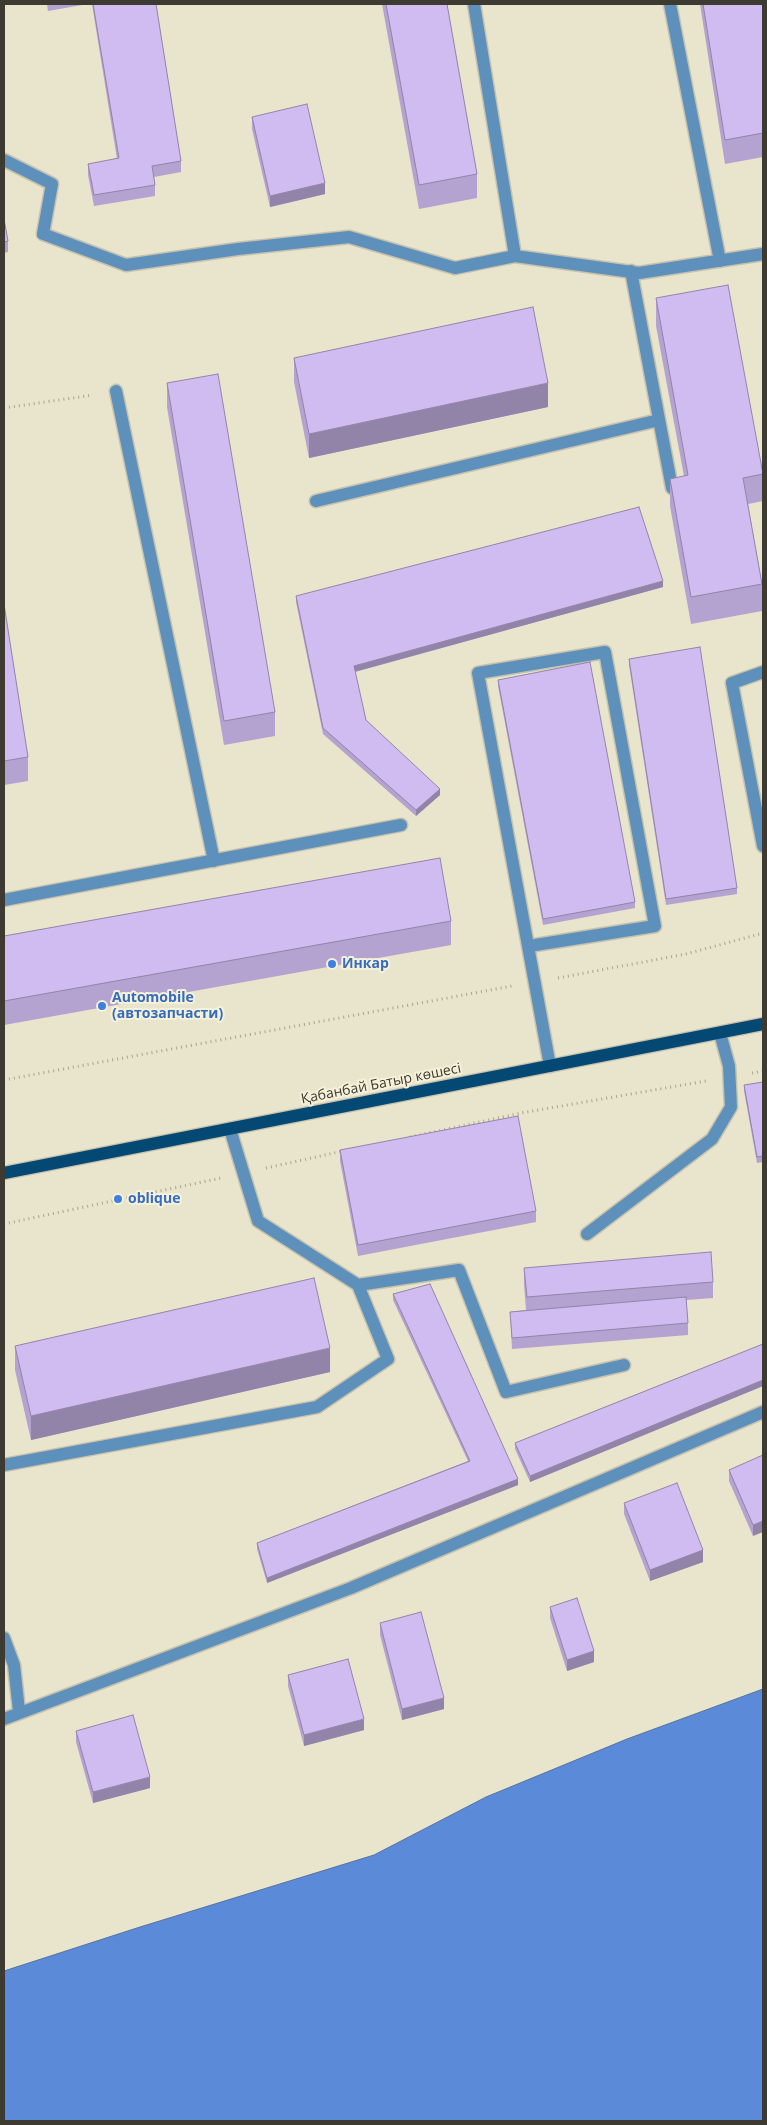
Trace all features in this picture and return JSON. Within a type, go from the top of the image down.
[{"type":"main road","name":"Қабанбай Батыр көшесі","points":[[4,1173],[763,1024]]},
{"type":"lane","points":[[474,4],[515,256]]},
{"type":"lane","points":[[670,4],[720,261]]},
{"type":"lane","points":[[4,160],[52,184],[43,234],[126,265],[238,249],[349,237],[455,268],[515,256],[640,273],[763,254]]},
{"type":"lane","points":[[631,271],[672,488]]},
{"type":"lane","points":[[116,391],[214,861]]},
{"type":"lane","points":[[316,501],[659,420]]},
{"type":"lane","points":[[528,946],[655,926],[605,652],[478,673],[528,946],[535,982],[550,1066]]},
{"type":"lane","points":[[763,672],[732,683],[763,846]]},
{"type":"lane","points":[[4,900],[400,825]]},
{"type":"lane","points":[[587,1234],[712,1139],[731,1107],[730,1076],[720,1033]]},
{"type":"lane","points":[[4,1465],[317,1407],[388,1359],[358,1285],[258,1221],[230,1129]]},
{"type":"lane","points":[[358,1285],[459,1270],[506,1392],[624,1365]]},
{"type":"lane","points":[[4,1719],[19,1711],[351,1588],[763,1412]]},
{"type":"lane","points":[[4,1638],[14,1665],[19,1711]]},
{"type":"path","points":[[4,408],[116,391]]},
{"type":"path","points":[[4,1080],[438,998],[686,954],[763,933]]},
{"type":"path","points":[[400,1139],[522,1113],[763,1071]]},
{"type":"path","points":[[4,1224],[345,1151]]},
{"type":"water","points":[[763,1689],[763,2121],[4,2121],[4,1971],[374,1855],[486,1797],[627,1739]]},
{"type":"building","points":[[93,4],[156,4],[181,161],[152,166],[155,185],[94,195],[88,164],[119,158]]},
{"type":"building","points":[[386,4],[447,4],[477,174],[419,185]]},
{"type":"building","points":[[703,4],[763,4],[763,133],[725,140]]},
{"type":"building","points":[[307,104],[325,183],[270,196],[252,117]]},
{"type":"building","points":[[4,219],[8,241],[4,242]]},
{"type":"building","points":[[728,285],[763,474],[743,478],[762,584],[691,597],[670,479],[688,475],[656,298]]},
{"type":"building","points":[[533,307],[548,383],[309,434],[294,358]]},
{"type":"building","points":[[218,374],[275,712],[224,721],[167,383]]},
{"type":"building","points":[[639,507],[663,581],[354,666],[366,720],[440,789],[416,810],[323,728],[296,596]]},
{"type":"building","points":[[4,604],[28,757],[4,761]]},
{"type":"building","points":[[700,647],[737,888],[666,899],[629,659]]},
{"type":"building","points":[[590,662],[635,902],[543,919],[498,680]]},
{"type":"building","points":[[440,858],[451,921],[4,1001],[4,936]]},
{"type":"building","points":[[763,1082],[763,1156],[757,1157],[744,1085]]},
{"type":"building","points":[[518,1116],[536,1211],[358,1245],[340,1150]]},
{"type":"building","points":[[711,1252],[713,1282],[527,1297],[524,1268]]},
{"type":"building","points":[[314,1278],[330,1348],[31,1416],[15,1346]]},
{"type":"building","points":[[430,1284],[518,1479],[267,1578],[257,1543],[470,1461],[393,1294]]},
{"type":"building","points":[[686,1297],[688,1323],[512,1338],[510,1312]]},
{"type":"building","points":[[763,1344],[763,1380],[530,1476],[515,1443]]},
{"type":"building","points":[[763,1455],[763,1521],[753,1525],[729,1470]]},
{"type":"building","points":[[677,1483],[703,1550],[650,1570],[624,1503]]},
{"type":"building","points":[[577,1598],[594,1651],[567,1660],[550,1607]]},
{"type":"building","points":[[421,1612],[444,1698],[402,1709],[380,1623]]},
{"type":"building","points":[[348,1659],[364,1719],[304,1735],[288,1675]]},
{"type":"building","points":[[133,1715],[150,1777],[93,1792],[76,1731]]},
{"type":"place","name":"Инкар","points":[[332,964]]},
{"type":"place","name":"Automobile (автозапчасти)","points":[[102,1006]]},
{"type":"place","name":"oblique","points":[[118,1199]]}]
